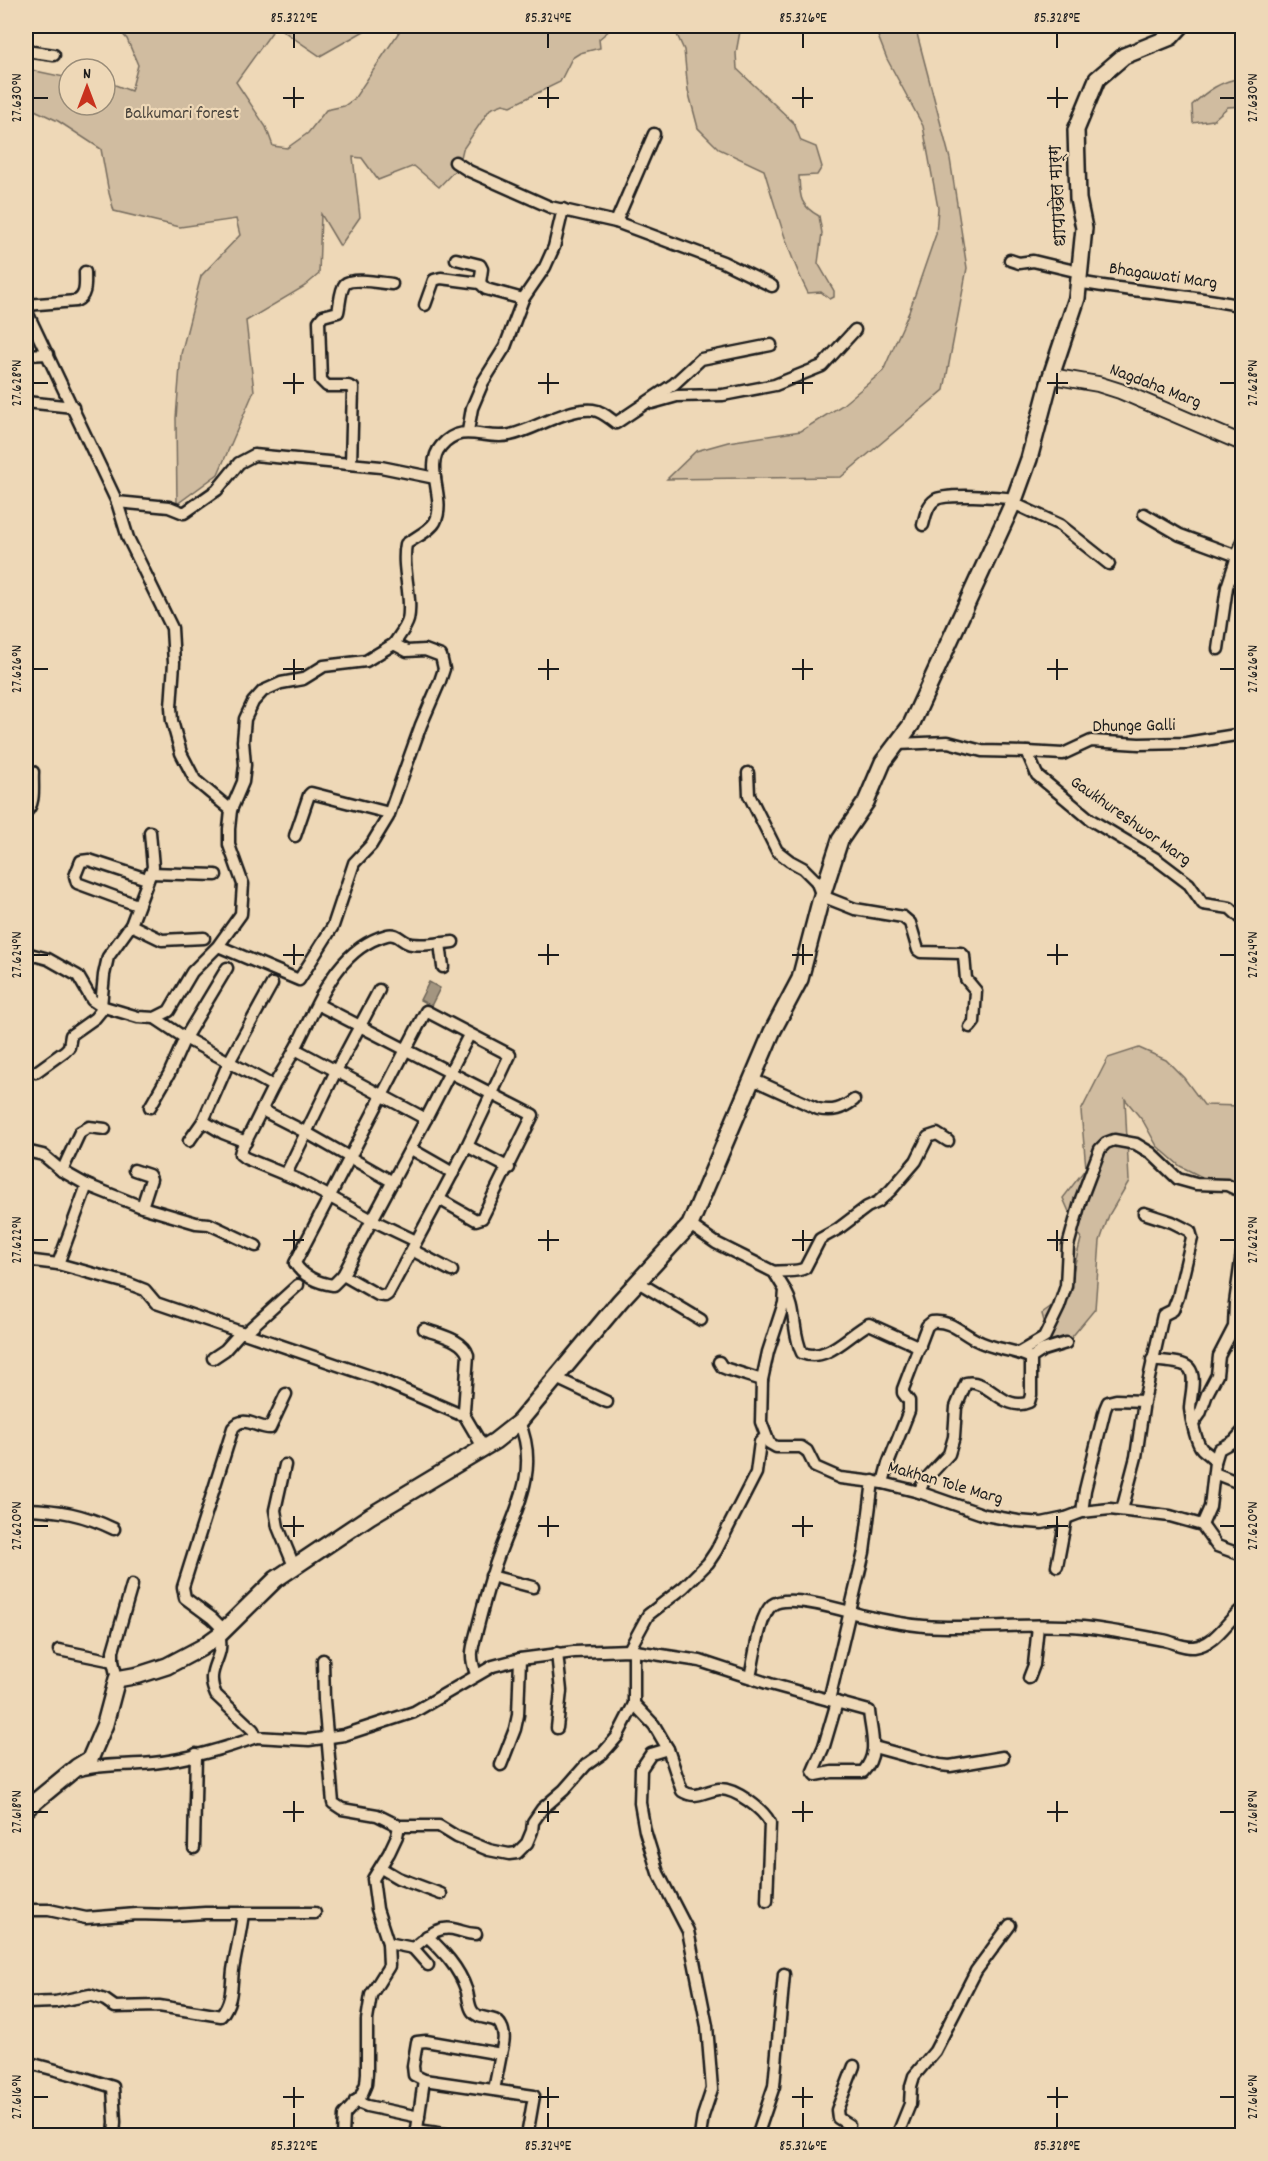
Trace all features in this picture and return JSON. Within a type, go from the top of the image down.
[{"type":"main road","name":"धापाखेल मार्ग","points":[[117,1679],[167,1666],[201,1648],[222,1633],[276,1579],[294,1566],[519,1422],[638,1282],[690,1225],[772,1032],[800,979],[822,896],[840,840],[866,802],[883,762],[911,725],[1013,501],[1029,459],[1051,376],[1077,298],[1084,228],[1078,199],[1076,130],[1097,79],[1124,56],[1171,37],[1181,26]]},
{"type":"main road","points":[[26,1809],[90,1759],[105,1724],[117,1679]]},
{"type":"street","points":[[26,51],[54,55]]},
{"type":"street","points":[[616,222],[654,134]]},
{"type":"street","points":[[455,162],[479,176],[550,207],[616,222],[723,262],[772,286]]},
{"type":"street","points":[[468,432],[472,408],[483,382],[505,347],[523,299],[545,267],[554,246],[563,209]]},
{"type":"street","points":[[456,259],[480,265],[482,269],[480,283]]},
{"type":"street","name":"Bhagawati Marg","points":[[1010,260],[1019,264],[1033,261],[1079,277],[1155,294],[1190,297],[1242,306]]},
{"type":"street","points":[[26,305],[76,301],[82,298],[85,273]]},
{"type":"street","points":[[424,305],[434,280],[441,278],[480,283],[486,290],[523,299]]},
{"type":"street","points":[[351,464],[352,388],[327,386],[321,380],[319,321],[323,316],[338,312],[344,286],[348,282],[356,280],[392,284]]},
{"type":"street","points":[[26,310],[117,502],[128,538],[172,628],[172,721],[180,753],[195,780],[231,810]]},
{"type":"street","points":[[643,406],[677,396],[723,395],[775,385],[822,366],[855,330]]},
{"type":"street","points":[[26,953],[48,959],[78,976],[92,1000],[102,1006],[138,1017],[155,1018],[169,1011],[192,972],[218,946],[241,914],[243,884],[229,845],[231,810],[243,782],[245,719],[253,702],[263,691],[281,683],[303,679],[324,666],[366,661],[380,655],[394,644],[408,620],[408,590],[403,558],[406,544],[434,524],[438,512],[435,456],[440,447],[450,438],[468,432],[507,436],[572,412],[591,410],[605,414],[616,423],[674,384],[701,359],[771,345]]},
{"type":"street","points":[[26,354],[40,356],[48,354]]},
{"type":"street","name":"Nagdaha Marg","points":[[1051,376],[1098,384],[1120,391],[1242,443]]},
{"type":"street","points":[[26,402],[73,407]]},
{"type":"street","points":[[117,502],[169,507],[184,513],[217,490],[239,463],[254,455],[381,467],[435,478]]},
{"type":"street","points":[[923,525],[928,509],[934,500],[944,497],[1001,497],[1060,525],[1109,564]]},
{"type":"street","points":[[1144,514],[1180,535],[1237,556]]},
{"type":"street","points":[[1218,649],[1227,587],[1242,541]]},
{"type":"street","points":[[218,946],[299,980],[333,926],[354,863],[371,845],[389,813],[444,669],[443,660],[436,653],[425,650],[407,651],[394,644]]},
{"type":"street","name":"Dhunge Galli","points":[[1027,752],[1063,754],[1091,741],[1139,744],[1186,743],[1242,734]]},
{"type":"street","points":[[897,744],[948,742],[982,751],[1027,752]]},
{"type":"street","name":"Gaukhureshwor Marg","points":[[1027,752],[1037,776],[1091,820],[1164,865],[1189,884],[1203,904],[1230,908],[1242,919]]},
{"type":"street","points":[[26,812],[32,803],[33,772]]},
{"type":"street","points":[[748,773],[749,795],[777,851],[803,868],[816,881],[822,896],[855,909],[903,917],[910,923],[918,950],[921,952],[961,952],[964,956],[966,979],[976,991],[974,1022],[970,1027]]},
{"type":"street","points":[[295,836],[311,793],[389,813]]},
{"type":"street","points":[[36,1072],[69,1047],[72,1035],[95,1018],[102,1006],[108,957],[131,925],[153,867],[150,832]]},
{"type":"street","points":[[137,905],[76,883],[75,876],[81,861],[89,860],[149,876],[216,875]]},
{"type":"street","points":[[131,925],[162,940],[204,938]]},
{"type":"street","points":[[452,1271],[372,1220],[286,1174],[244,1158],[240,1154],[317,1004],[347,959],[361,948],[386,935],[397,935],[412,944],[453,942]]},
{"type":"street","points":[[440,943],[443,967]]},
{"type":"street","points":[[150,1107],[169,1074],[185,1038],[227,968]]},
{"type":"street","points":[[189,1141],[202,1121],[229,1062],[272,984]]},
{"type":"street","points":[[286,1174],[336,1071],[379,990]]},
{"type":"street","points":[[317,1004],[533,1115],[480,1219],[476,1220],[439,1199]]},
{"type":"street","points":[[343,1275],[378,1295],[388,1294],[493,1094],[510,1055],[507,1052],[469,1035],[426,1011],[294,1263],[310,1278],[327,1284],[333,1285],[343,1275],[469,1035]]},
{"type":"street","points":[[155,1018],[185,1038],[273,1086]]},
{"type":"street","points":[[295,1049],[426,1119]]},
{"type":"street","points":[[752,1079],[818,1109],[837,1110],[854,1100]]},
{"type":"street","points":[[262,1110],[393,1182]]},
{"type":"street","points":[[202,1121],[246,1142]]},
{"type":"street","points":[[62,1171],[80,1132],[89,1127],[105,1129]]},
{"type":"street","points":[[774,1272],[805,1268],[820,1239],[878,1202],[891,1190],[915,1161],[928,1137],[937,1134],[948,1141]]},
{"type":"street","points":[[1020,1352],[1044,1338],[1055,1316],[1065,1286],[1068,1246],[1078,1208],[1100,1149],[1106,1143],[1114,1140],[1136,1144],[1151,1153],[1178,1179],[1196,1184],[1227,1185],[1242,1192]]},
{"type":"street","points":[[467,1146],[508,1168]]},
{"type":"street","points":[[411,1149],[453,1173]]},
{"type":"street","points":[[26,1151],[43,1155],[62,1171],[87,1185],[142,1207],[196,1223],[209,1224],[256,1246]]},
{"type":"street","points":[[134,1170],[149,1175],[151,1179],[142,1207]]},
{"type":"street","points":[[58,1264],[87,1185]]},
{"type":"street","points":[[1122,1510],[1136,1457],[1144,1401],[1163,1315],[1173,1310],[1178,1297],[1192,1238],[1190,1231],[1172,1222],[1144,1213]]},
{"type":"street","points":[[690,1225],[716,1243],[774,1272],[791,1301],[796,1341],[802,1353],[817,1356],[845,1341],[869,1324],[920,1347]]},
{"type":"street","points":[[1193,1424],[1200,1414],[1217,1375],[1221,1352],[1234,1327],[1242,1253]]},
{"type":"street","points":[[26,1260],[58,1264],[127,1283],[145,1290],[156,1303],[376,1378],[459,1414],[463,1413]]},
{"type":"street","points":[[638,1282],[701,1320]]},
{"type":"street","points":[[213,1358],[298,1285]]},
{"type":"street","points":[[322,1660],[333,1803],[342,1809],[376,1815],[399,1826],[439,1826],[457,1837],[489,1850],[516,1853],[526,1844],[532,1832],[533,1822],[542,1809],[564,1790],[586,1765],[603,1753],[617,1737],[634,1704],[632,1651],[648,1616],[684,1587],[708,1563],[756,1473],[760,1442],[765,1437],[761,1422],[762,1380],[768,1352],[784,1303],[785,1290]]},
{"type":"street","points":[[71,1773],[91,1767],[153,1763],[256,1737],[309,1740],[344,1735],[414,1712],[493,1666],[558,1653],[632,1651],[700,1661],[750,1677],[833,1701],[869,1711],[874,1756],[863,1772],[832,1772],[816,1775],[813,1771],[824,1746],[833,1701],[849,1612],[878,1482],[909,1411],[910,1404],[903,1389],[927,1326],[937,1321],[948,1323],[975,1340],[997,1349],[1020,1352],[1031,1358]]},
{"type":"street","points":[[424,1329],[461,1343],[466,1348],[468,1355],[465,1411],[463,1413]]},
{"type":"street","points":[[1031,1358],[1050,1347],[1066,1343]]},
{"type":"street","points":[[919,1492],[924,1481],[949,1454],[954,1437],[956,1407],[966,1383],[977,1384],[1010,1403],[1024,1404],[1029,1402],[1031,1395],[1031,1358]]},
{"type":"street","points":[[1152,1360],[1185,1365],[1190,1369],[1193,1377],[1190,1401],[1193,1424],[1202,1450],[1213,1457],[1214,1468]]},
{"type":"street","points":[[719,1362],[727,1369],[762,1380]]},
{"type":"street","points":[[556,1378],[607,1402]]},
{"type":"street","points":[[256,1737],[253,1730],[235,1715],[216,1695],[212,1687],[211,1674],[221,1644],[222,1633],[212,1618],[185,1599],[183,1587],[233,1428],[244,1420],[270,1428],[286,1394]]},
{"type":"street","points":[[1082,1512],[1085,1490],[1108,1402],[1144,1401]]},
{"type":"street","points":[[463,1413],[483,1447]]},
{"type":"street","points":[[476,1674],[471,1661],[471,1652],[491,1576],[515,1519],[526,1473],[528,1451],[525,1435],[519,1422]]},
{"type":"street","points":[[1242,1432],[1234,1441],[1219,1449],[1214,1468],[1210,1507],[1202,1525],[1217,1546],[1242,1555]]},
{"type":"street","name":"Makhan Tole Marg","points":[[765,1437],[776,1447],[801,1447],[807,1451],[815,1467],[822,1472],[840,1478],[878,1482],[919,1492],[986,1515],[1042,1523],[1082,1512],[1110,1509],[1170,1516],[1202,1525]]},
{"type":"street","points":[[285,1466],[275,1510],[278,1527],[294,1566]]},
{"type":"street","points":[[1214,1468],[1242,1484]]},
{"type":"street","points":[[26,1509],[56,1510],[81,1515],[114,1529]]},
{"type":"street","points":[[1058,1566],[1066,1518]]},
{"type":"street","points":[[491,1576],[533,1587]]},
{"type":"street","points":[[117,1679],[112,1661],[113,1651],[132,1585]]},
{"type":"street","points":[[750,1677],[762,1623],[767,1611],[775,1603],[781,1601],[792,1601],[922,1626],[1063,1626],[1124,1632],[1172,1642],[1179,1646],[1194,1647],[1207,1643],[1242,1609]]},
{"type":"street","points":[[1029,1678],[1034,1665],[1038,1626]]},
{"type":"street","points":[[59,1650],[112,1661]]},
{"type":"street","points":[[557,1728],[561,1691],[558,1653]]},
{"type":"street","points":[[501,1765],[516,1722],[520,1692],[520,1659]]},
{"type":"street","points":[[634,1704],[654,1725],[668,1749],[679,1786],[688,1795],[726,1790],[745,1798],[766,1814],[770,1823],[767,1901]]},
{"type":"street","points":[[874,1748],[950,1766],[1003,1757]]},
{"type":"street","points":[[668,1749],[651,1754],[641,1769],[640,1803],[645,1831],[658,1873],[688,1931],[707,2026],[712,2089],[703,2116],[700,2136]]},
{"type":"street","points":[[194,1848],[196,1754]]},
{"type":"street","points":[[344,2136],[344,2115],[362,2096],[366,2084],[367,2020],[372,1995],[389,1966],[388,1943],[373,1887],[373,1879],[397,1836],[399,1826]]},
{"type":"street","points":[[381,1868],[398,1878],[441,1894]]},
{"type":"street","points":[[26,1910],[49,1910],[86,1918],[137,1914],[315,1913]]},
{"type":"street","points":[[26,2003],[55,2002],[90,1995],[105,2000],[115,2007],[159,2006],[221,2016],[228,2006],[232,1989],[243,1913]]},
{"type":"street","points":[[897,2136],[910,2104],[914,2076],[935,2051],[976,1971],[1010,1925]]},
{"type":"street","points":[[413,1948],[436,1930],[448,1929],[476,1934]]},
{"type":"street","points":[[427,1936],[458,1970],[473,2012],[501,2024],[504,2037],[494,2090]]},
{"type":"street","points":[[388,1943],[413,1948],[428,1965]]},
{"type":"street","points":[[757,2136],[774,2086],[784,1974]]},
{"type":"street","points":[[501,2054],[426,2041],[417,2042],[414,2074],[424,2080],[534,2096],[527,2136]]},
{"type":"street","points":[[26,2062],[113,2087],[114,2136]]},
{"type":"street","points":[[844,2136],[849,2125],[838,2118],[837,2110],[854,2066]]},
{"type":"street","points":[[424,2080],[416,2133],[458,2136]]},
{"type":"street","points":[[355,2101],[367,2106],[419,2117]]},
{"type":"green space","name":"Balkumari forest","points":[[119,26],[263,26],[272,32],[236,82],[266,127],[273,146],[287,148],[308,133],[326,110],[344,106],[354,99],[403,26],[644,26],[611,29],[599,39],[600,48],[580,53],[572,58],[560,82],[511,106],[503,104],[490,109],[463,149],[459,166],[439,187],[414,166],[378,180],[362,158],[353,157],[360,217],[340,246],[321,214],[319,274],[305,286],[246,321],[254,391],[218,474],[177,504],[176,418],[181,354],[201,276],[240,235],[236,219],[180,227],[114,211],[101,149],[58,121],[26,106],[26,69],[57,75],[57,117],[117,117],[117,86],[131,91],[138,65],[127,39],[118,29]]},
{"type":"green space","points":[[276,26],[373,26],[320,56]]},
{"type":"green space","points":[[673,26],[741,26],[736,53],[737,69],[794,123],[801,141],[816,147],[822,167],[817,175],[799,176],[800,189],[804,204],[819,216],[822,233],[818,263],[834,291],[834,297],[830,299],[821,292],[808,293],[789,248],[764,170],[719,149],[698,128],[688,90],[684,50]]},
{"type":"green space","points":[[874,26],[915,26],[950,159],[967,268],[944,390],[841,477],[667,479],[696,451],[728,442],[801,431],[841,406],[883,371],[909,312],[936,234],[938,208],[923,126],[887,59]]},
{"type":"green space","points":[[1242,78],[1242,106],[1228,107],[1213,120],[1193,123],[1192,105],[1215,87]]},
{"type":"green space","points":[[1139,1048],[1166,1060],[1184,1078],[1204,1105],[1242,1106],[1242,1200],[1232,1192],[1180,1166],[1157,1146],[1143,1121],[1125,1099],[1129,1181],[1109,1215],[1100,1241],[1095,1309],[1071,1338],[1050,1342],[1042,1314],[1067,1296],[1081,1239],[1063,1198],[1086,1168],[1081,1111],[1108,1058]]},
{"type":"shaded area","points":[[429,982],[440,988],[431,1006],[420,1000]]}]
